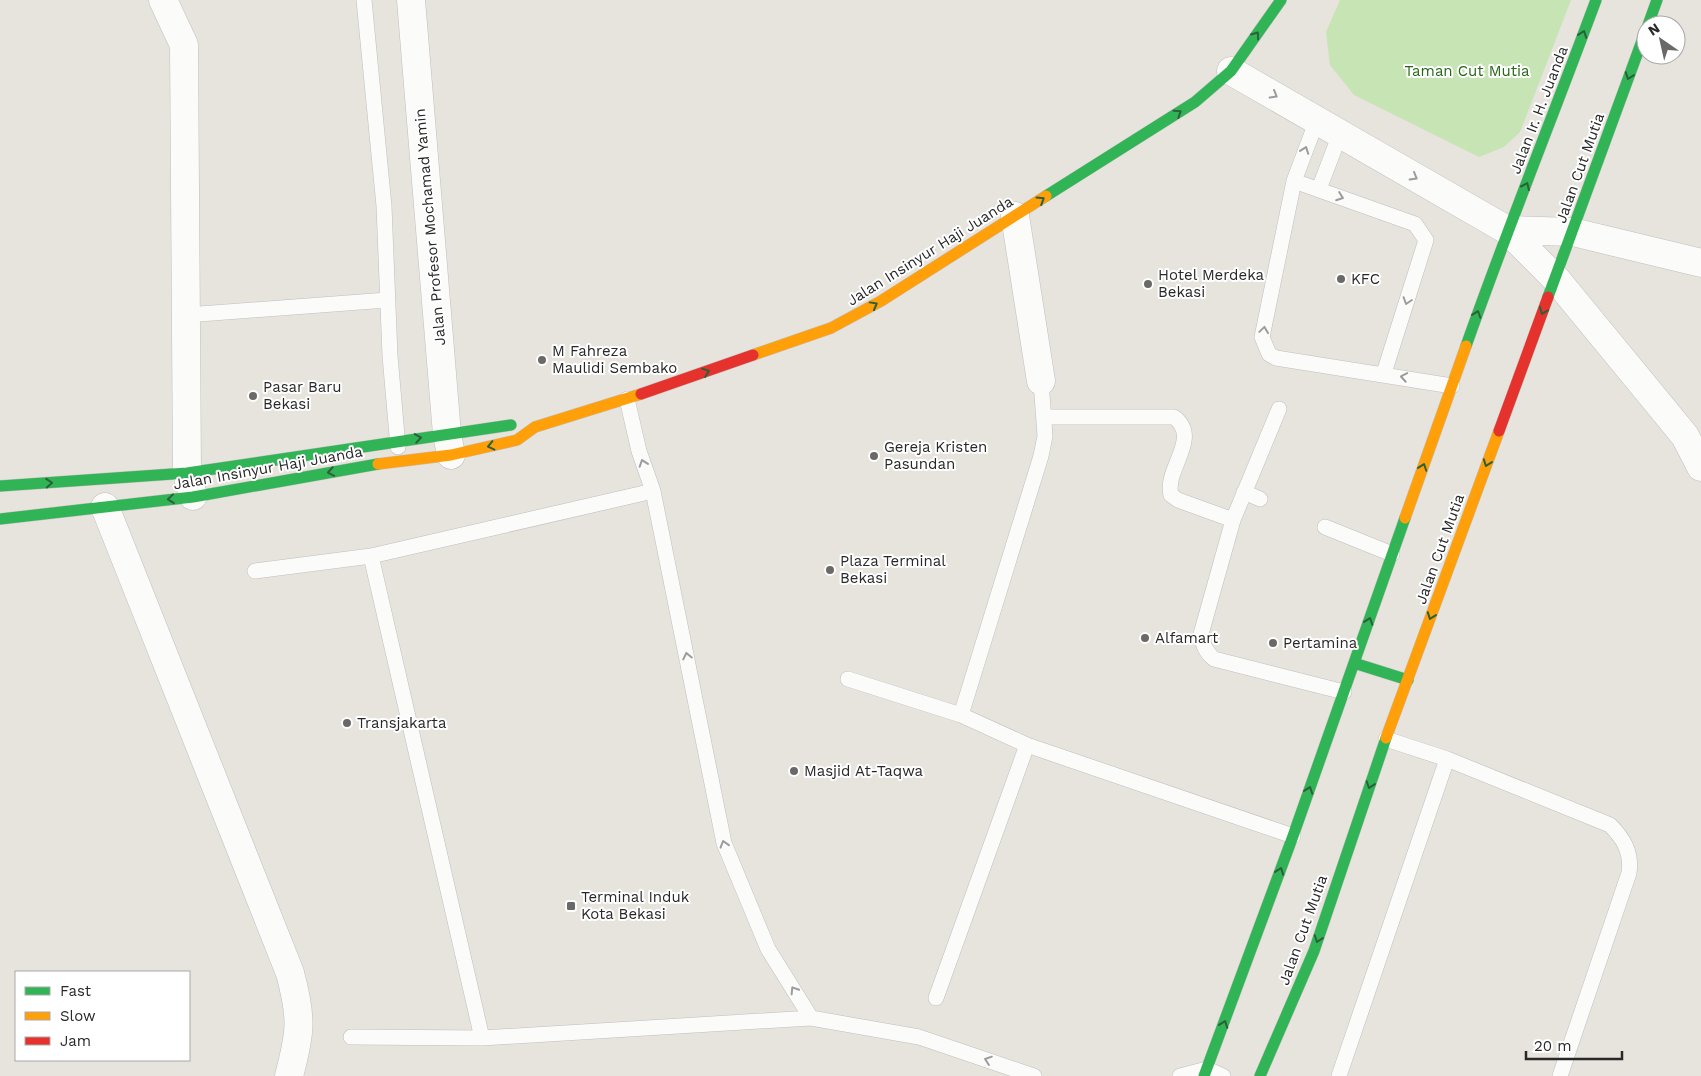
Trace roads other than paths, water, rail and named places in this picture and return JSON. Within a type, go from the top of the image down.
[{"type":"main road","name":"Jalan Insinyur Haji Juanda","points":[[0,518],[105,507],[190,485],[398,441],[449,444],[517,440],[535,427],[627,399],[831,328],[881,301],[1195,102],[1232,71],[1281,0]]},
{"type":"main road","name":"Jalan Ir. H. Juanda","points":[[1507,230],[1531,176],[1596,0]]},
{"type":"main road","points":[[1652,15],[1657,0]]},
{"type":"main road","name":"Jalan Cut Mutia","points":[[1260,1076],[1314,952],[1386,739],[1636,58]]},
{"type":"main road","points":[[1205,1073],[1293,836],[1507,230]]},
{"type":"main road","name":"Jalan Insinyur Haji Juanda","points":[[0,486],[190,485],[399,460],[511,425],[535,427]]},
{"type":"main road","points":[[1354,663],[1408,680]]},
{"type":"street","points":[[163,0],[184,45]]},
{"type":"street","points":[[180,0],[184,45],[186,315],[190,485]]},
{"type":"street","name":"Jalan Profesor Mochamad Yamin","points":[[411,0],[449,444]]},
{"type":"street","points":[[1232,71],[1507,230],[1556,279],[1685,436],[1701,467]]},
{"type":"street","points":[[1015,216],[1041,381]]},
{"type":"street","points":[[1507,230],[1573,232],[1701,263]]},
{"type":"street","points":[[105,507],[290,973],[300,1022],[299,1039],[289,1076]]},
{"type":"lane","points":[[364,0],[384,206],[387,300],[399,460]]},
{"type":"lane","points":[[1316,120],[1294,181],[1262,337],[1269,354],[1276,358],[1384,373],[1452,386]]},
{"type":"lane","points":[[1319,189],[1340,134]]},
{"type":"lane","points":[[1294,181],[1415,224],[1426,240],[1384,373]]},
{"type":"lane","points":[[186,315],[387,300]]},
{"type":"lane","points":[[961,715],[1046,436],[1041,381]]},
{"type":"lane","points":[[627,399],[639,451],[653,491],[724,844],[768,950],[811,1018]]},
{"type":"lane","points":[[1279,409],[1233,520],[1201,634],[1204,648],[1214,659],[1344,692]]},
{"type":"lane","points":[[1045,417],[1174,417],[1184,429],[1185,438],[1171,484],[1172,495],[1178,500],[1233,520]]},
{"type":"lane","points":[[255,571],[372,556],[653,491]]},
{"type":"lane","points":[[1244,492],[1260,499]]},
{"type":"lane","points":[[1325,526],[1392,554]]},
{"type":"lane","points":[[372,556],[482,1038]]},
{"type":"lane","points":[[848,680],[961,715],[1027,745],[1293,836]]},
{"type":"lane","points":[[1386,739],[1447,759],[1610,825],[1626,844],[1631,861],[1629,872],[1560,1076]]},
{"type":"lane","points":[[936,998],[1027,745]]},
{"type":"lane","points":[[1339,1076],[1447,759]]},
{"type":"lane","points":[[351,1037],[482,1038],[811,1018],[919,1037],[1034,1076]]},
{"type":"lane","points":[[1180,1076],[1205,1073],[1223,1076]]},
{"type":"place","name":"KFC","points":[[1341,279]]},
{"type":"place","name":"Hotel Merdeka Bekasi","points":[[1148,284]]},
{"type":"place","name":"M Fahreza Maulidi Sembako","points":[[542,360]]},
{"type":"place","name":"Pasar Baru Bekasi","points":[[253,396]]},
{"type":"place","name":"Gereja Kristen Pasundan","points":[[874,456]]},
{"type":"place","name":"Plaza Terminal Bekasi","points":[[830,570]]},
{"type":"place","name":"Alfamart","points":[[1145,638]]},
{"type":"place","name":"Pertamina","points":[[1273,643]]},
{"type":"place","name":"Transjakarta","points":[[347,723]]},
{"type":"place","name":"Masjid At-Taqwa","points":[[794,771]]},
{"type":"place","name":"Terminal Induk Kota Bekasi","points":[[571,906]]},
{"type":"park label","name":"Taman Cut Mutia","points":[[1467,71]]}]
